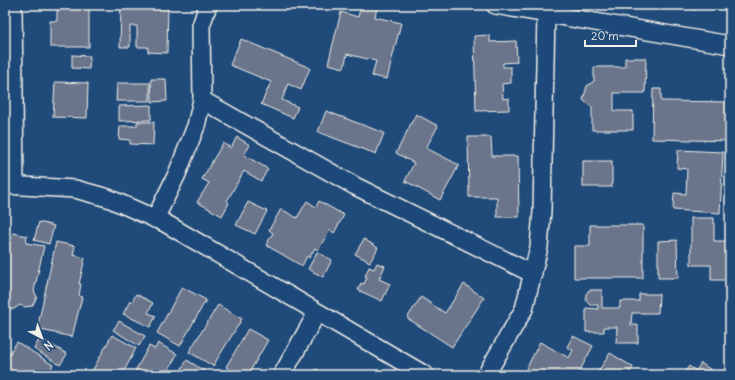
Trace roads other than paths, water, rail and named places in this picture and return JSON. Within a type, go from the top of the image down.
[{"type":"street","points":[[13,5],[10,185],[75,189],[108,198],[165,223],[425,375]]},
{"type":"street","points":[[155,219],[177,174],[196,126],[202,100],[201,26],[208,5]]},
{"type":"street","points":[[495,5],[730,45]]},
{"type":"street","points":[[486,375],[524,309],[539,247],[542,211],[546,14]]},
{"type":"street","points":[[202,100],[355,186],[533,274]]},
{"type":"street","points":[[282,375],[317,313]]}]
